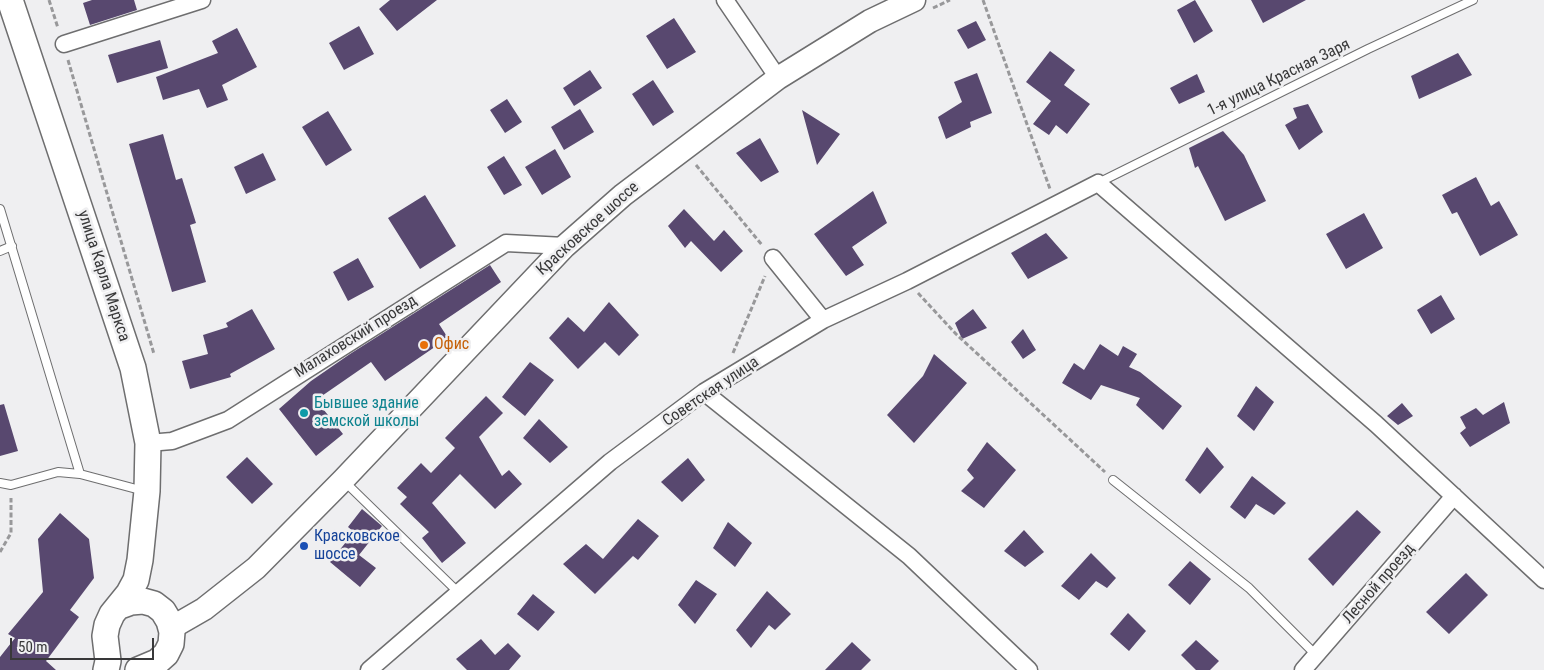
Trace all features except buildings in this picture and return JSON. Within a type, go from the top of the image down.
[{"type":"main road","name":"улица Карла Маркса","points":[[10,0],[133,368],[148,443],[147,492],[136,580],[120,606],[112,614],[105,636],[107,659],[114,657],[124,664],[142,668],[157,662],[166,654],[171,644],[171,628],[163,611],[154,604],[143,580],[140,560]]},
{"type":"main road","name":"Красковское шоссе","points":[[171,628],[204,610],[256,568],[343,480],[565,246],[681,149],[778,78],[870,21],[914,0]]},
{"type":"main road","points":[[120,606],[131,602],[143,601],[154,604]]},
{"type":"street","points":[[64,44],[202,0]]},
{"type":"street","points":[[725,0],[778,78]]},
{"type":"street","points":[[1098,183],[1376,424],[1544,580]]},
{"type":"street","name":"Советская улица","points":[[369,670],[610,462],[704,392],[823,320],[907,281],[1098,183]]},
{"type":"street","name":"Малаховский проезд","points":[[148,443],[172,440],[228,420],[506,243],[565,246]]},
{"type":"street","points":[[773,258],[823,320]]},
{"type":"street","points":[[704,392],[910,556],[1029,670]]},
{"type":"street","name":"Лесной проезд","points":[[1303,670],[1454,496]]},
{"type":"lane","name":"1-я улица Красная Заря","points":[[1098,183],[1368,49],[1473,0]]},
{"type":"lane","points":[[0,209],[80,474]]},
{"type":"lane","points":[[0,251],[12,246]]},
{"type":"lane","points":[[0,483],[11,485],[58,472],[80,474],[147,492]]},
{"type":"lane","points":[[343,480],[458,592]]},
{"type":"lane","points":[[1113,480],[1249,588],[1317,656]]},
{"type":"path","points":[[49,0],[64,44],[154,355]]},
{"type":"path","points":[[983,0],[1056,206]]},
{"type":"path","points":[[692,160],[773,258],[721,382]]},
{"type":"path","points":[[907,281],[956,334],[1113,480]]},
{"type":"path","points":[[0,552],[11,533],[11,485]]},
{"type":"place","name":"Офис","points":[[424,345]]},
{"type":"place","name":"Бывшее здание земской школы","points":[[304,413]]},
{"type":"place","name":"Красковское шоссе","points":[[304,546]]}]
